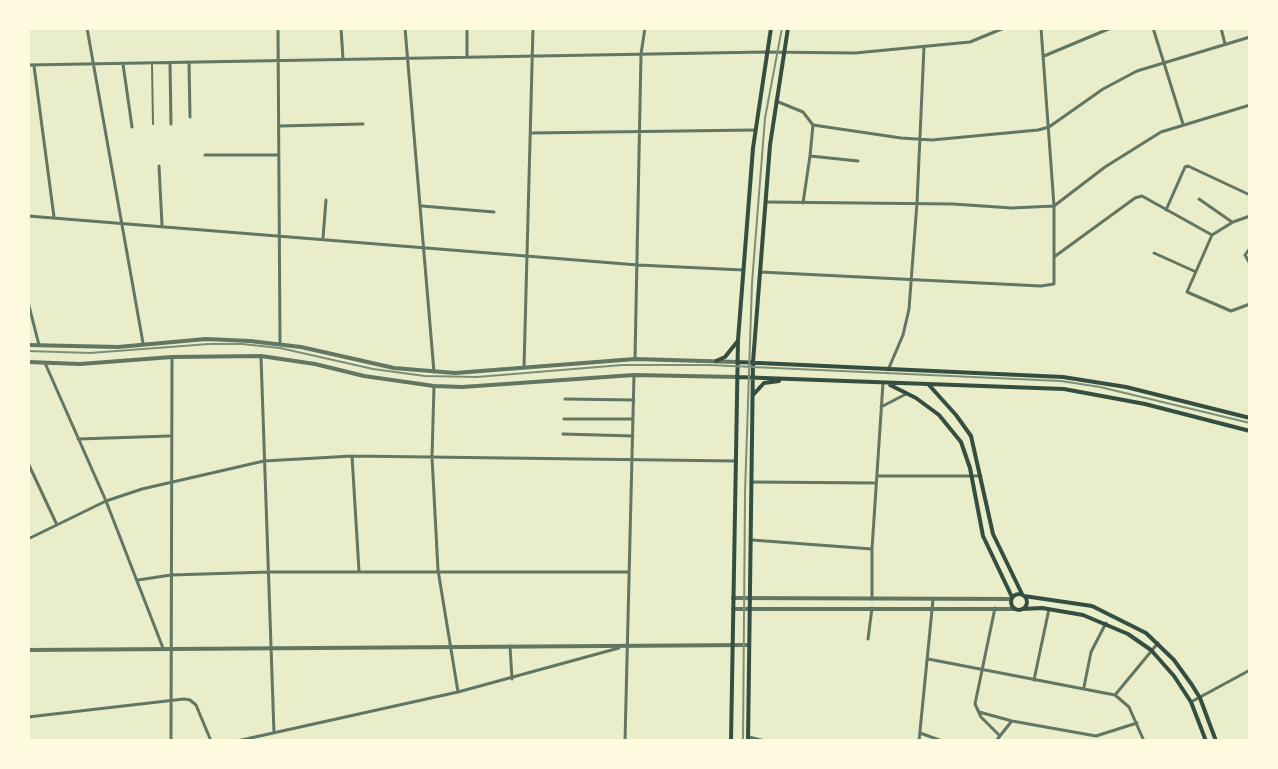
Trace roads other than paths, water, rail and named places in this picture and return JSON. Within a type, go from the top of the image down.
[{"type":"main road","points":[[731,741],[738,340],[755,130],[771,28]]},
{"type":"main road","points":[[748,739],[753,362],[764,202],[788,28]]},
{"type":"main road","points":[[716,361],[725,357],[738,340]]},
{"type":"main road","points":[[738,362],[1063,377],[1126,387],[1250,418]]},
{"type":"main road","points":[[737,377],[1075,391],[1145,404],[1250,431]]},
{"type":"main road","points":[[753,395],[764,383],[789,380]]},
{"type":"main road","points":[[885,383],[907,393],[939,415],[954,431],[965,454],[983,536],[1012,598],[1014,609],[1049,609],[1083,615],[1106,623],[1151,650],[1191,702],[1206,741]]},
{"type":"main road","points":[[929,385],[971,436],[998,548],[1027,603],[1022,609]]},
{"type":"main road","points":[[1012,598],[1023,595],[1099,609],[1135,626],[1174,660],[1200,698],[1216,741]]},
{"type":"street","points":[[87,28],[144,345]]},
{"type":"street","points":[[278,28],[280,343]]},
{"type":"street","points":[[341,28],[343,59]]},
{"type":"street","points":[[405,28],[434,372]]},
{"type":"street","points":[[467,28],[467,57]]},
{"type":"street","points":[[524,368],[533,28]]},
{"type":"street","points":[[635,359],[641,54],[645,28]]},
{"type":"street","points":[[54,217],[31,65],[855,53],[970,42],[1004,28]]},
{"type":"street","points":[[760,272],[1041,286],[1054,284],[1054,206],[1041,28]]},
{"type":"street","points":[[1044,56],[1111,28]]},
{"type":"street","points":[[1153,28],[1183,124]]},
{"type":"street","points":[[1221,28],[1225,44]]},
{"type":"street","points":[[813,125],[921,139],[1049,127],[1116,82],[1164,61],[1250,37]]},
{"type":"street","points":[[888,370],[905,328],[912,279],[924,47]]},
{"type":"street","points":[[170,62],[171,124]]},
{"type":"street","points":[[189,62],[190,117]]},
{"type":"street","points":[[123,63],[132,127]]},
{"type":"street","points":[[152,63],[153,124]]},
{"type":"street","points":[[776,101],[803,112],[813,125],[803,203]]},
{"type":"street","points":[[764,202],[917,203],[1012,208],[1054,206],[1135,147],[1161,132],[1250,105]]},
{"type":"street","points":[[279,126],[363,124]]},
{"type":"street","points":[[530,133],[755,130]]},
{"type":"street","points":[[205,155],[279,155]]},
{"type":"street","points":[[810,156],[858,161]]},
{"type":"street","points":[[159,166],[162,225]]},
{"type":"street","points":[[1166,210],[1188,166],[1250,195]]},
{"type":"street","points":[[1054,257],[1142,196],[1212,235]]},
{"type":"street","points":[[1199,199],[1233,222]]},
{"type":"street","points":[[323,238],[326,200]]},
{"type":"street","points":[[420,206],[494,212]]},
{"type":"street","points":[[28,216],[638,265],[743,270]]},
{"type":"street","points":[[1250,216],[1212,235],[1187,292],[1231,311],[1250,304]]},
{"type":"street","points":[[1250,248],[1245,255],[1250,264]]},
{"type":"street","points":[[1154,253],[1195,271]]},
{"type":"street","points":[[28,302],[39,346]]},
{"type":"street","points":[[28,345],[144,345],[206,339],[280,343],[377,365],[434,372],[635,359],[738,362]]},
{"type":"street","points":[[261,356],[274,733]]},
{"type":"street","points":[[28,362],[107,363],[172,357],[261,356],[403,383],[462,387],[634,375],[737,377]]},
{"type":"street","points":[[171,741],[172,357]]},
{"type":"street","points":[[45,363],[106,501],[163,648]]},
{"type":"street","points":[[625,741],[634,375]]},
{"type":"street","points":[[872,599],[876,476],[885,383]]},
{"type":"street","points":[[434,386],[432,457],[438,570],[458,692]]},
{"type":"street","points":[[881,407],[907,393]]},
{"type":"street","points":[[565,399],[634,400]]},
{"type":"street","points":[[564,419],[633,419]]},
{"type":"street","points":[[563,434],[633,436]]},
{"type":"street","points":[[78,439],[170,436]]},
{"type":"street","points":[[352,456],[359,571]]},
{"type":"street","points":[[28,539],[106,501],[170,481],[264,461],[352,456],[735,461]]},
{"type":"street","points":[[28,463],[57,525]]},
{"type":"street","points":[[876,476],[981,476]]},
{"type":"street","points":[[752,482],[876,483]]},
{"type":"street","points":[[750,540],[872,549]]},
{"type":"street","points":[[138,580],[171,575],[269,572],[629,572]]},
{"type":"street","points":[[733,598],[1012,598]]},
{"type":"street","points":[[919,741],[933,600]]},
{"type":"street","points":[[868,639],[872,608]]},
{"type":"street","points":[[995,608],[975,704],[981,717],[1000,736]]},
{"type":"street","points":[[733,609],[1014,609]]},
{"type":"street","points":[[1034,680],[1049,609]]},
{"type":"street","points":[[1084,688],[1091,652],[1106,623]]},
{"type":"street","points":[[1115,695],[1158,643]]},
{"type":"street","points":[[510,645],[512,679]]},
{"type":"street","points":[[237,741],[512,679],[627,645]]},
{"type":"street","points":[[28,650],[749,645]]},
{"type":"street","points":[[928,659],[1115,695],[1129,707],[1144,741]]},
{"type":"street","points":[[1191,702],[1250,670]]},
{"type":"street","points":[[28,717],[190,700],[196,705],[211,741]]},
{"type":"street","points":[[979,712],[1096,738],[1137,723]]},
{"type":"street","points":[[996,741],[1012,721]]},
{"type":"street","points":[[920,733],[942,741]]},
{"type":"street","points":[[748,739],[765,741]]},
{"type":"tram line","points":[[743,741],[745,493],[752,283],[765,118],[782,28]]},
{"type":"tram line","points":[[28,351],[90,353],[242,344],[280,348],[373,369],[425,376],[477,377],[622,365],[709,365],[1061,381],[1100,387],[1250,423]]}]
